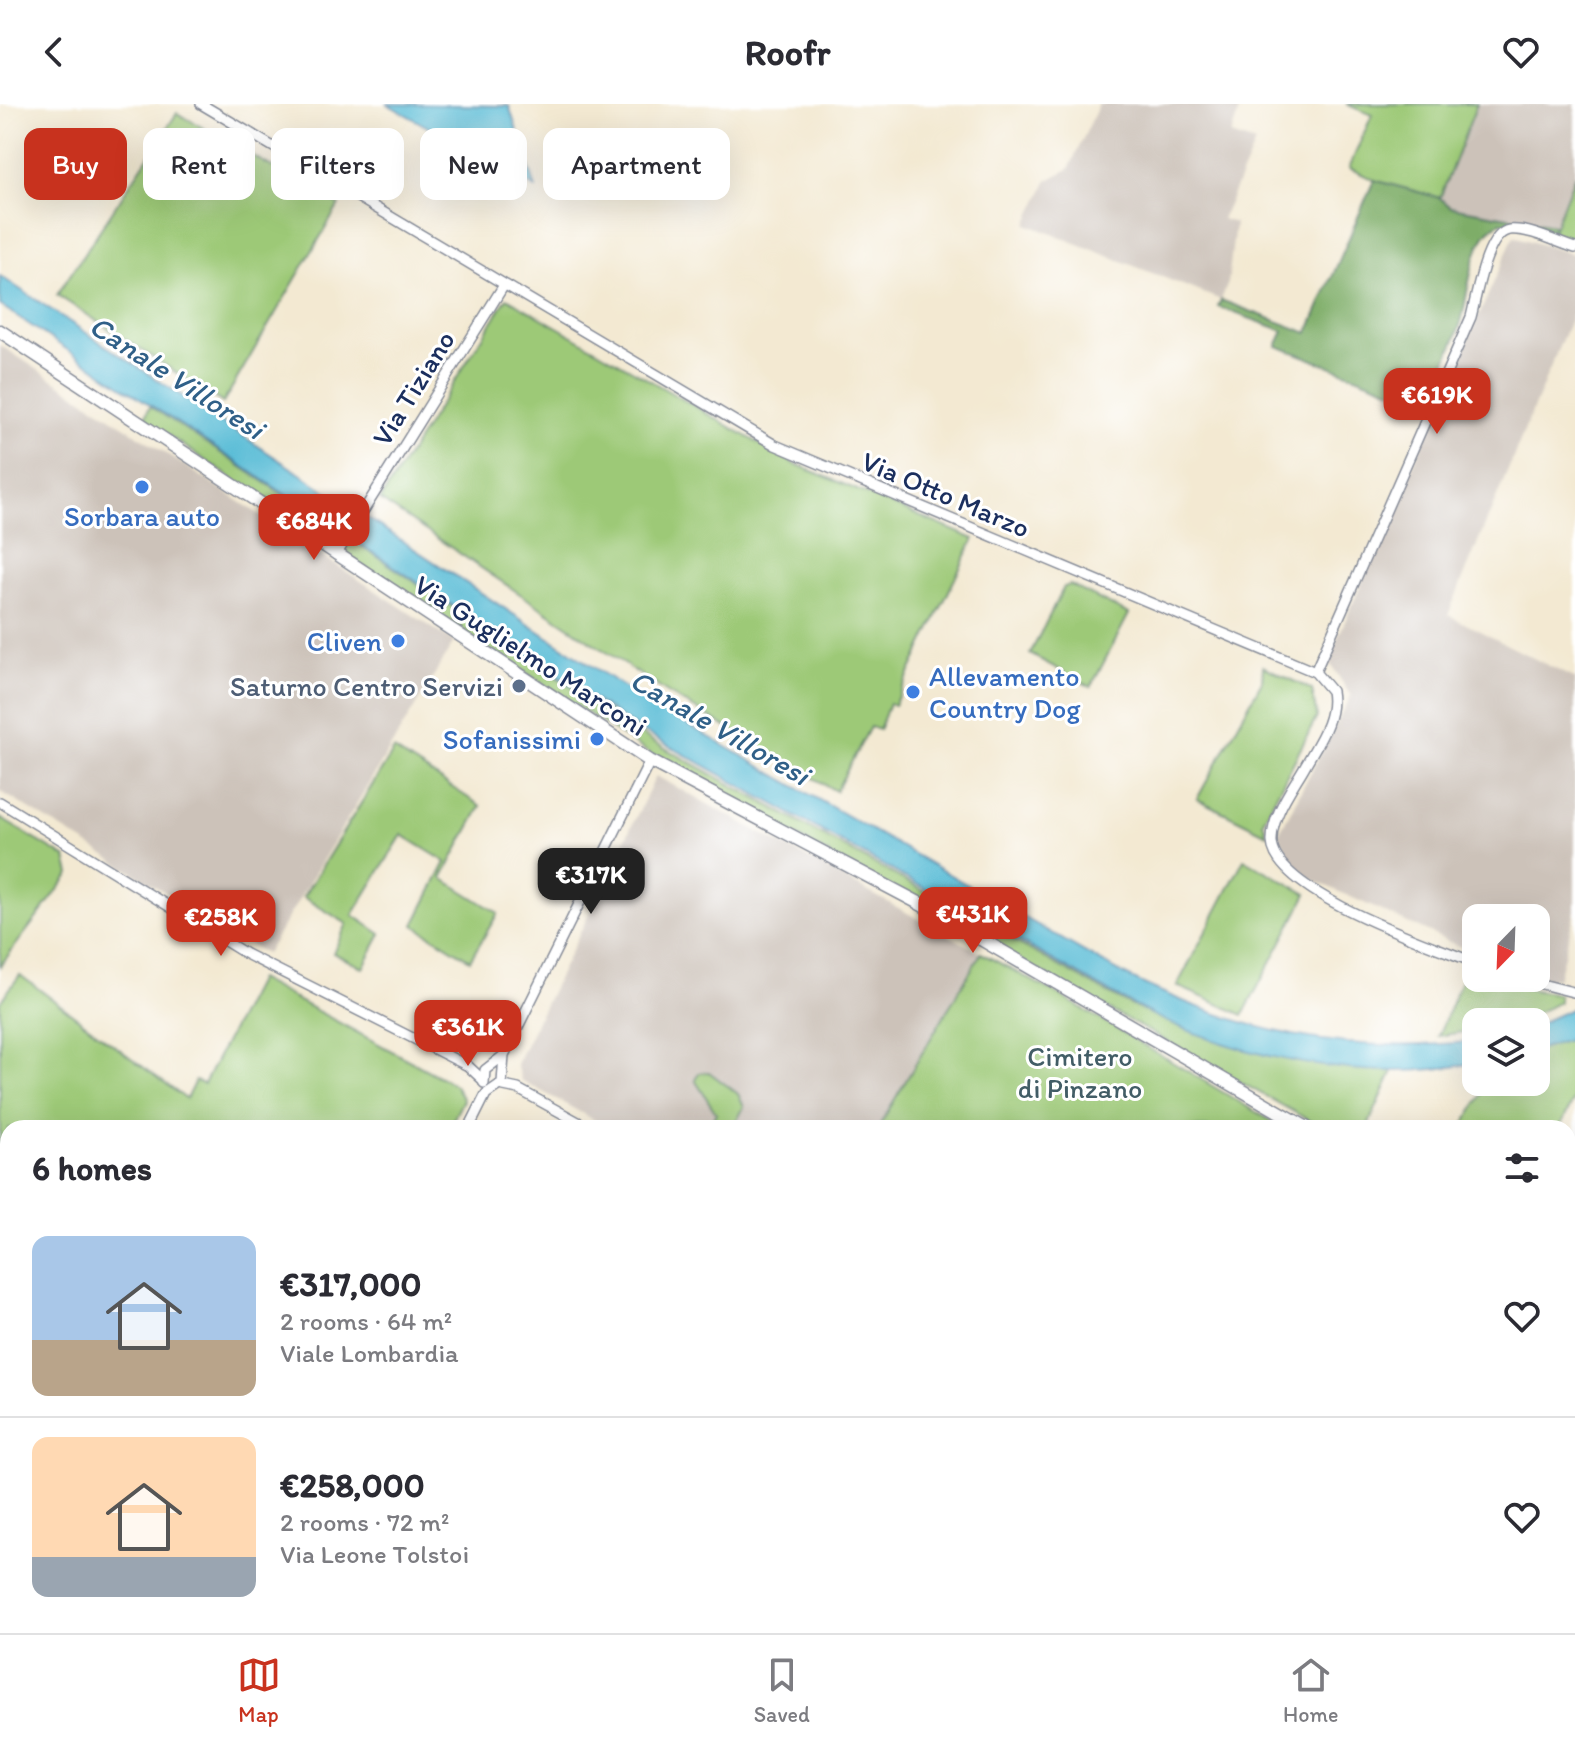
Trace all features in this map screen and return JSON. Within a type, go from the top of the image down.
[{"type":"street","name":"Via Otto Marzo","points":[[201,104],[775,445],[1315,672]]},
{"type":"street","points":[[1462,957],[1341,907],[1312,890],[1279,863],[1272,841],[1277,819],[1331,716],[1331,691],[1315,672],[1471,317],[1482,271],[1496,238],[1508,230],[1519,231],[1575,248]]},
{"type":"street","name":"Via Tiziano","points":[[336,555],[504,285]]},
{"type":"street","name":"Via Guglielmo Marconi","points":[[0,331],[650,761],[917,902],[1293,1120]]},
{"type":"street","points":[[473,1120],[490,1084],[502,1073],[504,1055],[650,761]]},
{"type":"street","points":[[0,802],[246,954],[468,1066],[490,1084],[518,1089]]},
{"type":"street","points":[[1550,986],[1573,992]]},
{"type":"street","points":[[489,1068],[504,1055]]},
{"type":"street","points":[[468,1066],[502,1073],[518,1089],[574,1120]]},
{"type":"street","points":[[489,1068],[490,1084]]},
{"type":"shaded area","points":[[1099,104],[1241,104],[1231,135],[1255,143],[1222,219],[1235,223],[1228,283],[1221,300],[1027,224],[1048,180],[1069,169]]},
{"type":"shaded area","points":[[1477,104],[1575,104],[1575,175],[1554,225],[1451,207],[1440,198]]},
{"type":"shaded area","points":[[1514,236],[1575,255],[1575,308],[1448,615],[1575,679],[1575,911],[1558,978],[1550,978],[1550,904],[1462,904],[1462,948],[1309,878],[1291,864],[1279,833],[1351,696],[1328,660]]},
{"type":"shaded area","points":[[0,345],[454,642],[266,954],[0,791]]},
{"type":"shaded area","points":[[656,776],[981,953],[883,1120],[594,1120],[521,1080],[516,1064]]},
{"type":"green space","points":[[1346,104],[1477,104],[1440,198],[1374,180],[1349,168],[1372,115]]},
{"type":"green space","points":[[177,113],[203,128],[167,128]]},
{"type":"green space","points":[[255,157],[271,166],[271,200],[330,200],[339,205],[223,403],[57,295],[120,200],[127,200],[127,189],[143,165],[143,200],[255,200]]},
{"type":"green space","points":[[1575,175],[1575,240],[1552,233]]},
{"type":"green space","points":[[1374,180],[1440,198],[1451,207],[1554,225],[1552,233],[1502,222],[1491,228],[1483,238],[1472,266],[1458,332],[1426,403],[1277,346],[1284,331],[1218,307],[1221,300],[1308,333]]},
{"type":"green space","points":[[507,298],[793,463],[974,539],[894,705],[889,704],[879,730],[870,727],[836,791],[666,692],[380,500]]},
{"type":"green space","points":[[150,406],[344,535],[336,545],[330,545],[159,429],[145,417]]},
{"type":"green space","points":[[348,537],[652,741],[1126,1003],[1191,1030],[1257,1050],[1324,1063],[1394,1069],[1371,1120],[1309,1120],[664,763],[342,553]]},
{"type":"green space","points":[[1070,585],[1129,614],[1091,687],[1030,654],[1064,587]]},
{"type":"green space","points":[[1263,666],[1312,690],[1317,717],[1263,821],[1267,834],[1197,799],[1262,681]]},
{"type":"green space","points":[[394,750],[481,806],[442,878],[498,913],[470,960],[414,925],[446,862],[402,835],[353,915],[381,934],[363,968],[333,953],[347,924],[303,897]]},
{"type":"green space","points":[[0,818],[66,858],[70,874],[0,966]]},
{"type":"green space","points":[[1244,859],[1307,894],[1243,1015],[1177,986]]},
{"type":"green space","name":"Cimitero di Pinzano","points":[[981,953],[1061,996],[1270,1120],[883,1120]]},
{"type":"green space","points":[[20,975],[186,1099],[195,1081],[204,1084],[258,979],[455,1085],[463,1100],[453,1120],[0,1120],[0,1002]]},
{"type":"green space","points":[[1462,979],[1462,992],[1544,992],[1559,995],[1559,1002],[1546,1008],[1462,1008],[1462,1032],[1438,1036]]},
{"type":"green space","points":[[1575,1038],[1575,1098],[1563,1120],[1467,1120],[1481,1096],[1550,1096],[1550,1046]]},
{"type":"green space","points":[[709,1072],[738,1094],[744,1107],[737,1120],[712,1120],[716,1113],[695,1080],[699,1073]]},
{"type":"water","points":[[387,104],[509,106],[516,128],[430,128]]},
{"type":"water","points":[[527,161],[536,188],[527,183]]},
{"type":"water","name":"Canale Villoresi","points":[[0,276],[636,695],[1123,974],[1210,1011],[1294,1035],[1381,1045],[1462,1042],[1462,1065],[1390,1071],[1302,1063],[1217,1041],[1137,1007],[637,728],[0,305]]},
{"type":"water","points":[[1575,1007],[1575,1038],[1550,1046],[1550,1019]]},
{"type":"place","name":"Sorbara auto","points":[[142,487]]},
{"type":"place","name":"Cliven","points":[[398,641]]},
{"type":"place","name":"Saturno Centro Servizi","points":[[519,686]]},
{"type":"place","name":"Allevamento Country Dog","points":[[913,692]]},
{"type":"place","name":"Sofanissimi","points":[[597,739]]}]
